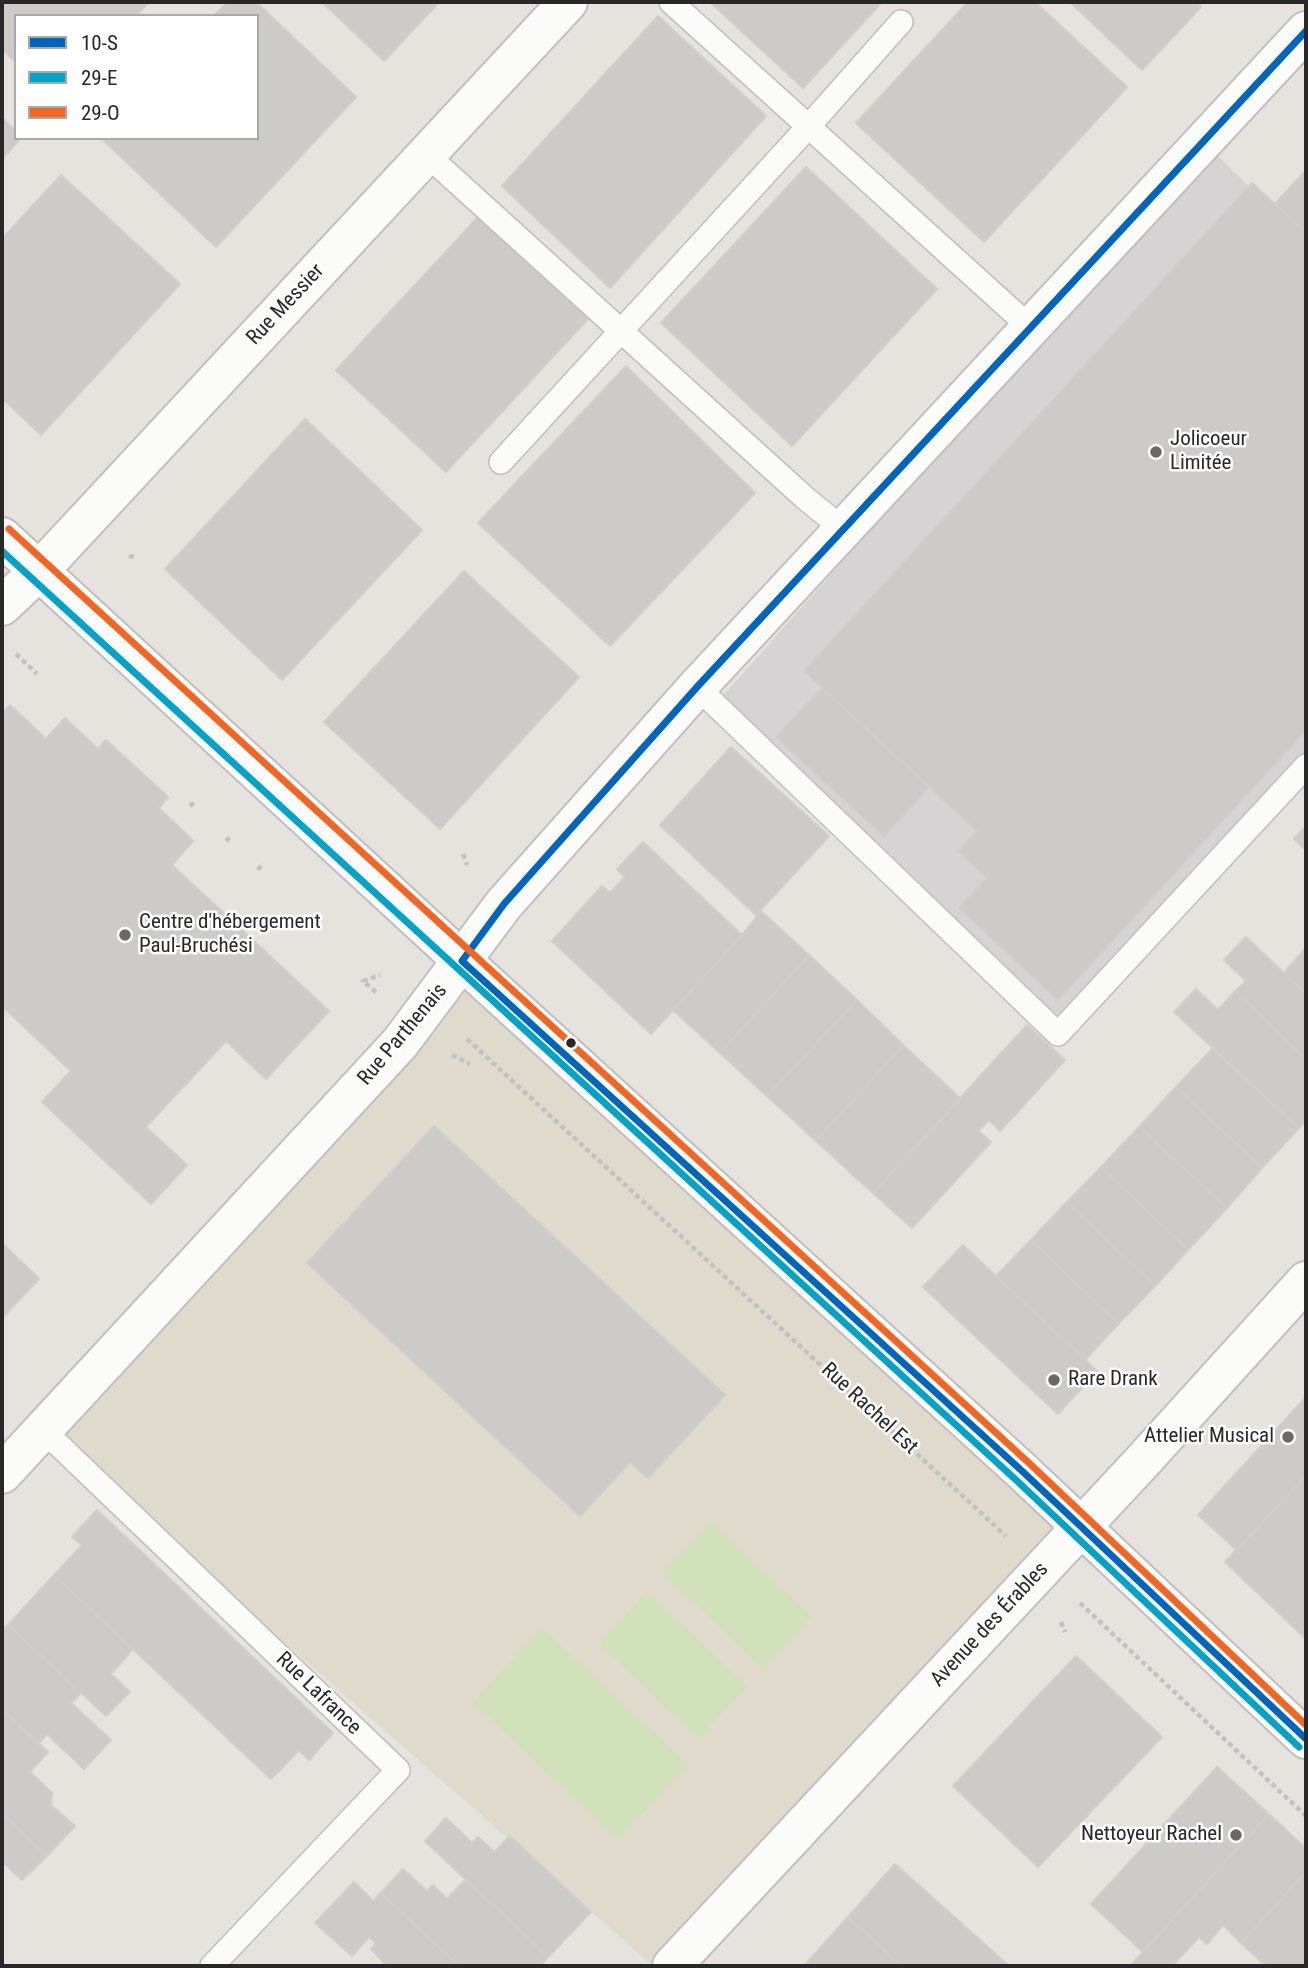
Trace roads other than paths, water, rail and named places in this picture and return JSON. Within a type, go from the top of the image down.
[{"type":"street","name":"Rue Messier","points":[[2,606],[39,571],[568,2]]},
{"type":"street","name":"Rue Parthenais","points":[[2,1475],[400,1043],[503,904],[697,687],[1306,31]]},
{"type":"street","points":[[2,537],[1022,1471],[1306,1739]]},
{"type":"street","name":"Avenue des Érables","points":[[672,1966],[1043,1569],[1306,1281]]},
{"type":"lane","points":[[671,2],[1031,328]]},
{"type":"lane","points":[[501,462],[901,22]]},
{"type":"lane","points":[[426,154],[805,498],[844,529]]},
{"type":"lane","points":[[697,687],[1058,1034],[1306,766]]},
{"type":"lane","name":"Rue Lafrance","points":[[43,1430],[398,1770],[212,1966]]},
{"type":"place","name":"Jolicoeur Limitée","points":[[1156,452]]},
{"type":"place","name":"Centre d'hébergement Paul-Bruchési","points":[[125,935]]},
{"type":"place","name":"Rare Drank","points":[[1054,1380]]},
{"type":"place","name":"Attelier Musical","points":[[1288,1437]]},
{"type":"place","name":"Nettoyeur Rachel","points":[[1236,1835]]}]
